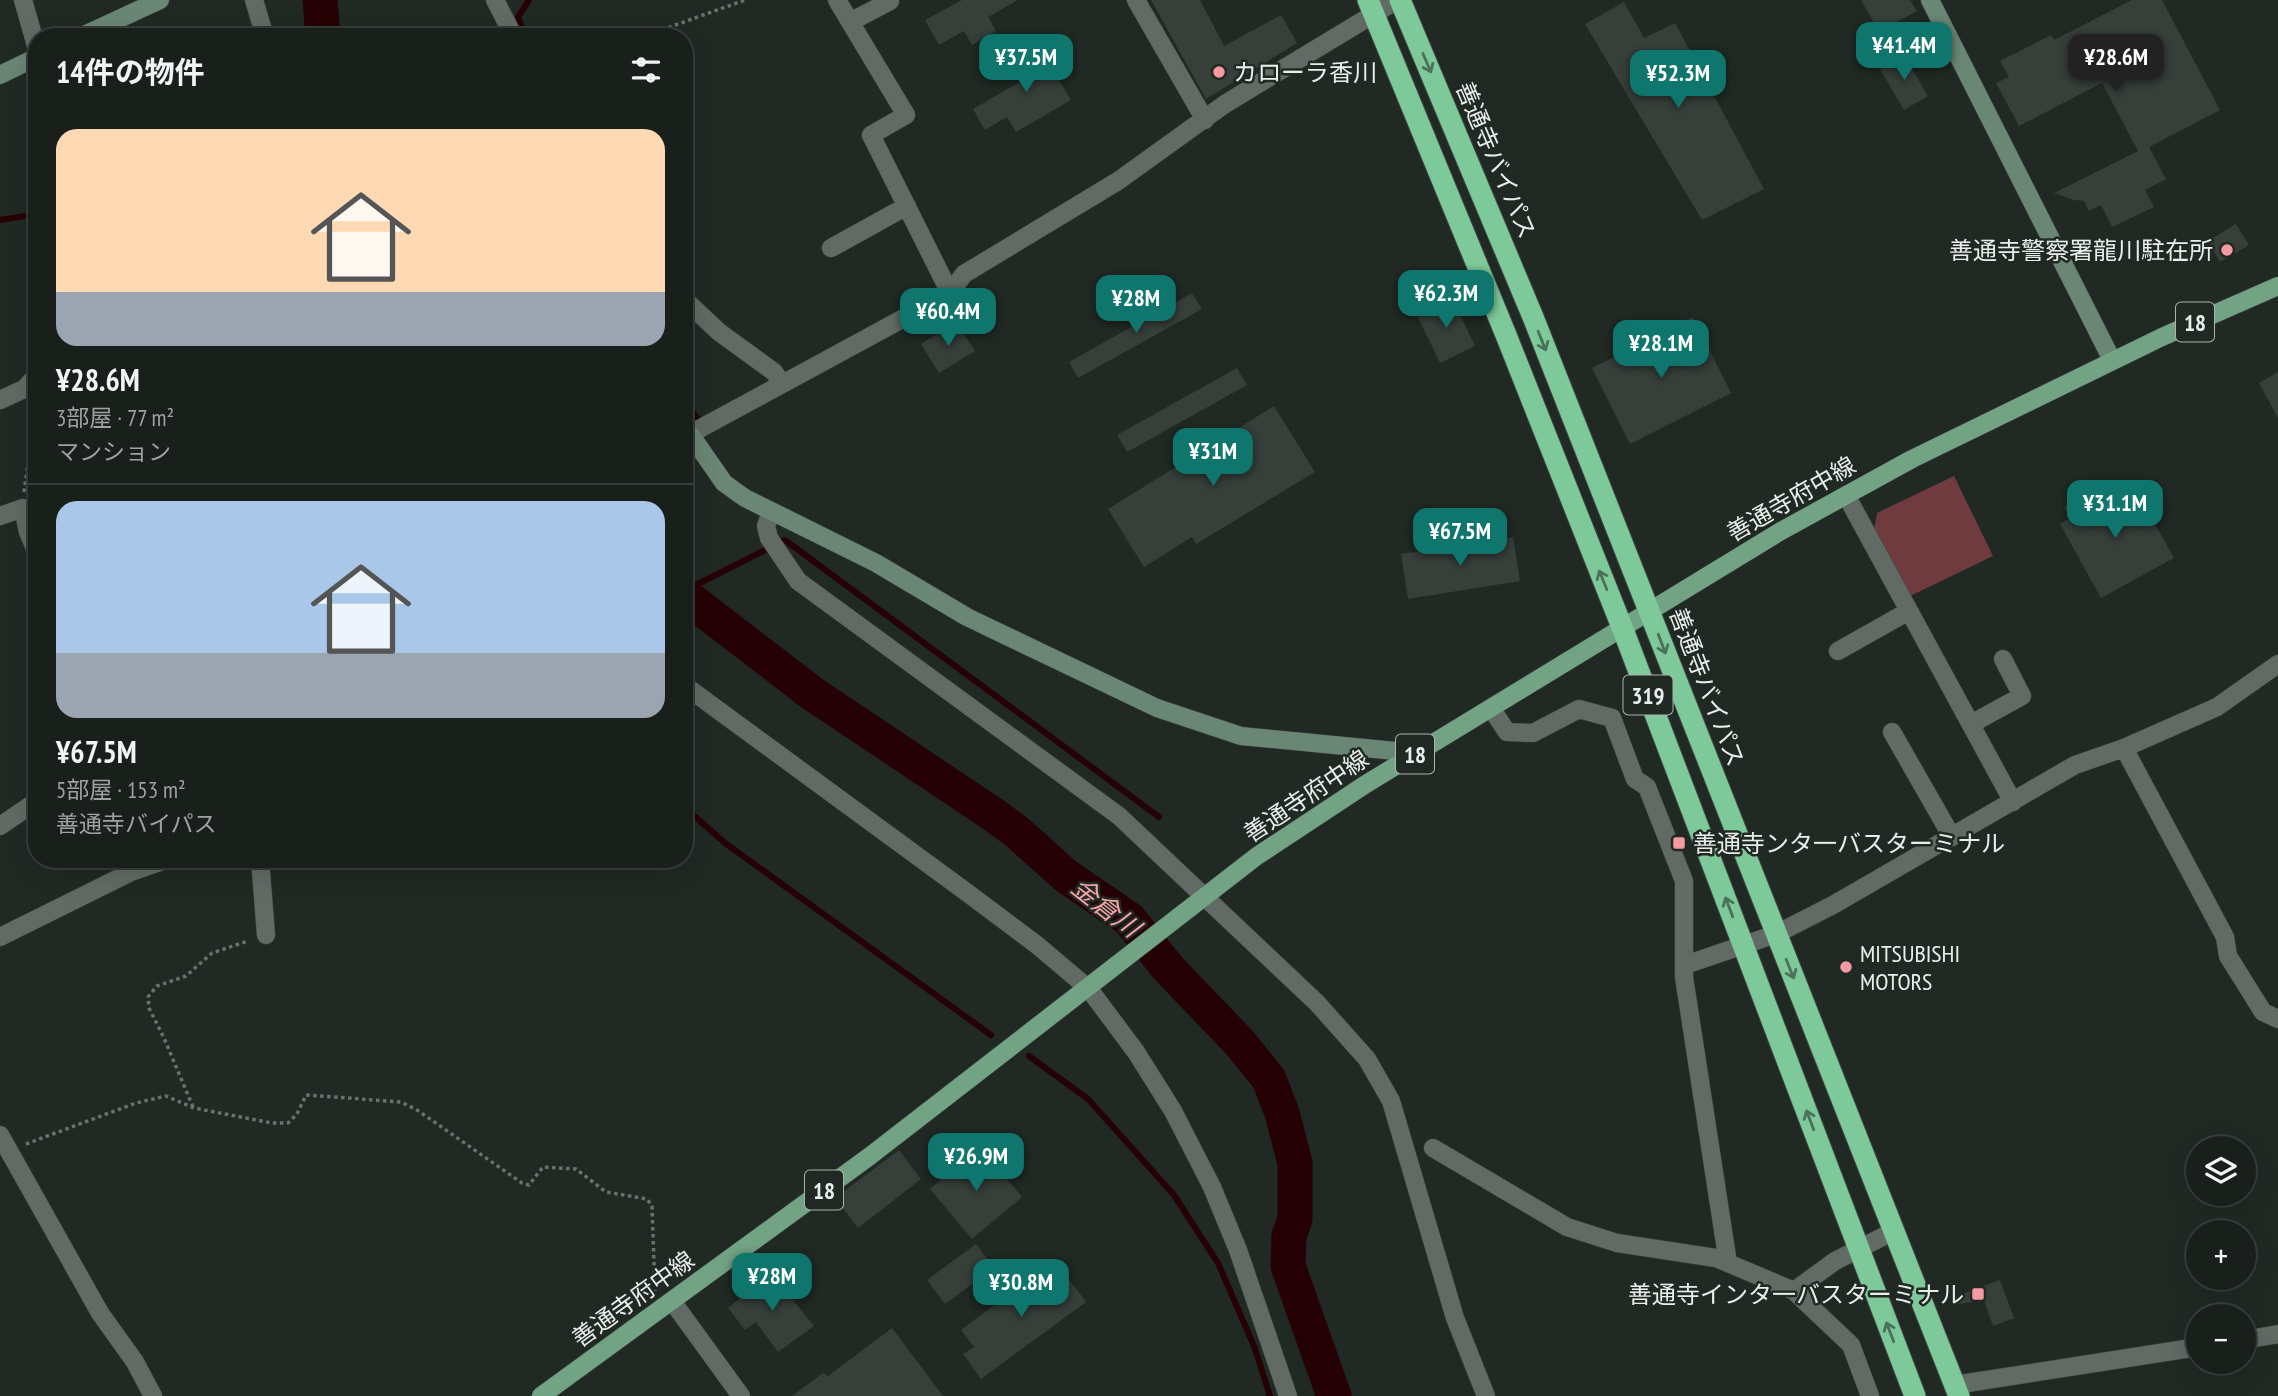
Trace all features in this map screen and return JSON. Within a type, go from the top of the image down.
[{"type":"highway","name":"善通寺バイパス","points":[[1399,0],[1533,317],[1957,1390]]},
{"type":"highway","name":"319","points":[[1371,6],[1622,627],[1915,1396]]},
{"type":"main road","name":"善通寺府中線","points":[[541,1396],[870,1156],[1257,856],[1315,817],[1649,610],[1846,495],[1912,459],[2112,360],[2278,286]]},
{"type":"street","points":[[23,0],[31,28]]},
{"type":"street","points":[[99,28],[160,0]]},
{"type":"street","points":[[254,0],[262,28]]},
{"type":"street","points":[[495,0],[509,28]]},
{"type":"street","points":[[837,0],[906,115],[871,135],[950,293]]},
{"type":"street","points":[[1136,0],[1205,120]]},
{"type":"street","points":[[693,426],[782,384],[950,293],[964,274],[1118,181],[1225,104],[1351,30],[1371,6],[1399,0]]},
{"type":"street","points":[[1930,0],[2112,360]]},
{"type":"street","points":[[850,22],[890,1]]},
{"type":"street","points":[[0,75],[28,61]]},
{"type":"street","points":[[831,248],[907,206]]},
{"type":"street","points":[[693,307],[719,332],[774,372],[782,384]]},
{"type":"street","points":[[0,400],[28,384]]},
{"type":"street","points":[[693,438],[724,483],[745,498],[876,563],[967,617],[1157,708],[1241,736],[1416,753]]},
{"type":"street","points":[[1846,495],[2013,802]]},
{"type":"street","points":[[0,516],[23,508],[28,528]]},
{"type":"street","points":[[771,512],[766,526],[773,544],[798,581],[1119,816],[1317,1003],[1367,1059],[1391,1101],[1455,1318],[1486,1396]]},
{"type":"street","points":[[1838,651],[1909,611]]},
{"type":"street","points":[[1971,723],[2022,696],[2003,659]]},
{"type":"street","points":[[1685,965],[1776,934],[1952,837],[2075,765],[2124,748],[2217,707],[2278,664]]},
{"type":"street","points":[[693,692],[1037,945],[1095,984],[1172,1111],[1212,1186],[1238,1250],[1288,1396]]},
{"type":"street","points":[[1491,708],[1507,732],[1534,733],[1579,709],[1612,718],[1635,779],[1647,787],[1685,881],[1685,976],[1728,1263]]},
{"type":"street","points":[[1892,732],[1952,837]]},
{"type":"street","points":[[2124,748],[2225,937],[2228,956],[2263,1012],[2278,1019]]},
{"type":"street","points":[[0,826],[28,806]]},
{"type":"street","points":[[0,937],[124,868]]},
{"type":"street","points":[[261,868],[266,935]]},
{"type":"street","points":[[3,1145],[100,1313],[135,1362],[153,1396]]},
{"type":"street","points":[[1433,1148],[1567,1227],[1617,1243],[1716,1258],[1794,1291],[1851,1345],[1870,1396]]},
{"type":"street","points":[[1794,1291],[1835,1261],[1894,1230]]},
{"type":"street","points":[[668,1304],[741,1396]]},
{"type":"street","points":[[2256,1338],[2278,1334]]},
{"type":"street","points":[[1957,1390],[2186,1349]]},
{"type":"path","points":[[667,28],[745,0]]},
{"type":"path","points":[[23,508],[28,459]]},
{"type":"path","points":[[194,1108],[149,1008],[148,997],[157,986],[186,976],[212,953],[266,935]]},
{"type":"path","points":[[3,1145],[166,1096],[194,1108],[272,1123],[288,1123],[306,1095],[401,1102],[528,1185],[543,1167],[576,1169],[606,1192],[647,1199],[652,1206],[655,1294],[668,1304]]},
{"type":"shaded area","points":[[1954,476],[1993,556],[1904,599],[1873,535],[1877,513]]},
{"type":"building","points":[[962,0],[1018,0],[988,17],[996,31],[972,45],[964,31],[939,45],[925,20]]},
{"type":"building","name":"カローラ香川","points":[[1151,0],[1200,0],[1224,46],[1281,15],[1297,43],[1206,99]]},
{"type":"building","points":[[1861,0],[1910,0],[1917,11],[1879,32]]},
{"type":"building","points":[[2132,0],[2162,0],[2220,110],[2149,147],[2166,179],[2145,190],[2154,207],[2112,227],[2101,205],[2089,211],[2084,201],[2054,193],[2138,151],[2102,83],[2019,126],[1996,83],[2009,77],[2000,61],[2051,35],[2054,40]]},
{"type":"building","points":[[1624,2],[1644,38],[1675,23],[1764,189],[1702,220],[1585,24]]},
{"type":"building","points":[[1036,36],[1045,50],[1042,52],[1071,100],[1016,132],[1007,117],[985,130],[973,109],[1037,72],[1020,46]]},
{"type":"building","points":[[1904,55],[1928,96],[1904,110],[1880,69]]},
{"type":"building","points":[[2236,224],[2249,245],[2220,262],[2208,241]]},
{"type":"building","points":[[1192,293],[1202,309],[1078,378],[1069,362]]},
{"type":"building","points":[[1452,298],[1475,346],[1440,363],[1417,315]]},
{"type":"building","points":[[1693,317],[1731,393],[1630,444],[1592,368]]},
{"type":"building","points":[[956,322],[975,351],[939,373],[921,344]]},
{"type":"building","points":[[1237,368],[1247,385],[1127,452],[1117,435]]},
{"type":"building","points":[[2278,372],[2278,418],[2259,383]]},
{"type":"building","points":[[1274,406],[1315,472],[1196,544],[1192,537],[1144,567],[1108,509]]},
{"type":"building","points":[[2135,488],[2174,558],[2101,598],[2060,524],[2070,518],[2064,507],[2089,493],[2098,509]]},
{"type":"building","points":[[1513,537],[1520,581],[1408,599],[1401,554]]},
{"type":"building","points":[[980,1147],[1022,1197],[972,1239],[930,1189]]},
{"type":"building","points":[[899,1150],[921,1179],[858,1228],[835,1198]]},
{"type":"building","points":[[976,1244],[994,1268],[945,1304],[927,1280]]},
{"type":"building","points":[[1055,1260],[1086,1302],[981,1379],[963,1354],[974,1347],[961,1330]]},
{"type":"building","points":[[772,1274],[814,1326],[778,1352],[756,1322],[745,1330],[728,1308]]},
{"type":"building","points":[[2000,1280],[2014,1318],[1993,1326],[1984,1300],[1953,1305],[1951,1298]]},
{"type":"building","points":[[892,1328],[943,1396],[792,1396],[823,1373],[828,1376]]},
{"type":"waterway","name":"金倉川","points":[[320,0],[322,28]]},
{"type":"waterway","points":[[522,28],[518,17],[529,0]]},
{"type":"waterway","points":[[0,220],[28,215]]},
{"type":"waterway","points":[[693,412],[698,420]]},
{"type":"waterway","points":[[693,586],[785,540],[1159,817]]},
{"type":"waterway","name":"金倉川","points":[[693,602],[813,694],[994,815],[1066,876],[1129,919],[1168,968],[1239,1042],[1269,1079],[1282,1113],[1295,1163],[1295,1219],[1289,1236],[1288,1266],[1334,1396]]},
{"type":"waterway","points":[[693,815],[725,843],[991,1035]]},
{"type":"waterway","points":[[1029,1056],[1088,1099],[1174,1195],[1218,1263],[1254,1346],[1270,1396]]},
{"type":"place","name":"カローラ香川","points":[[1219,72]]},
{"type":"place","name":"善通寺警察署龍川駐在所","points":[[2227,250]]},
{"type":"place","name":"善通寺ンタ一バスターミナル","points":[[1679,843]]},
{"type":"place","name":"MITSUBISHI MOTORS","points":[[1846,967]]},
{"type":"place","name":"善通寺インタ一バスターミナル","points":[[1978,1294]]}]
